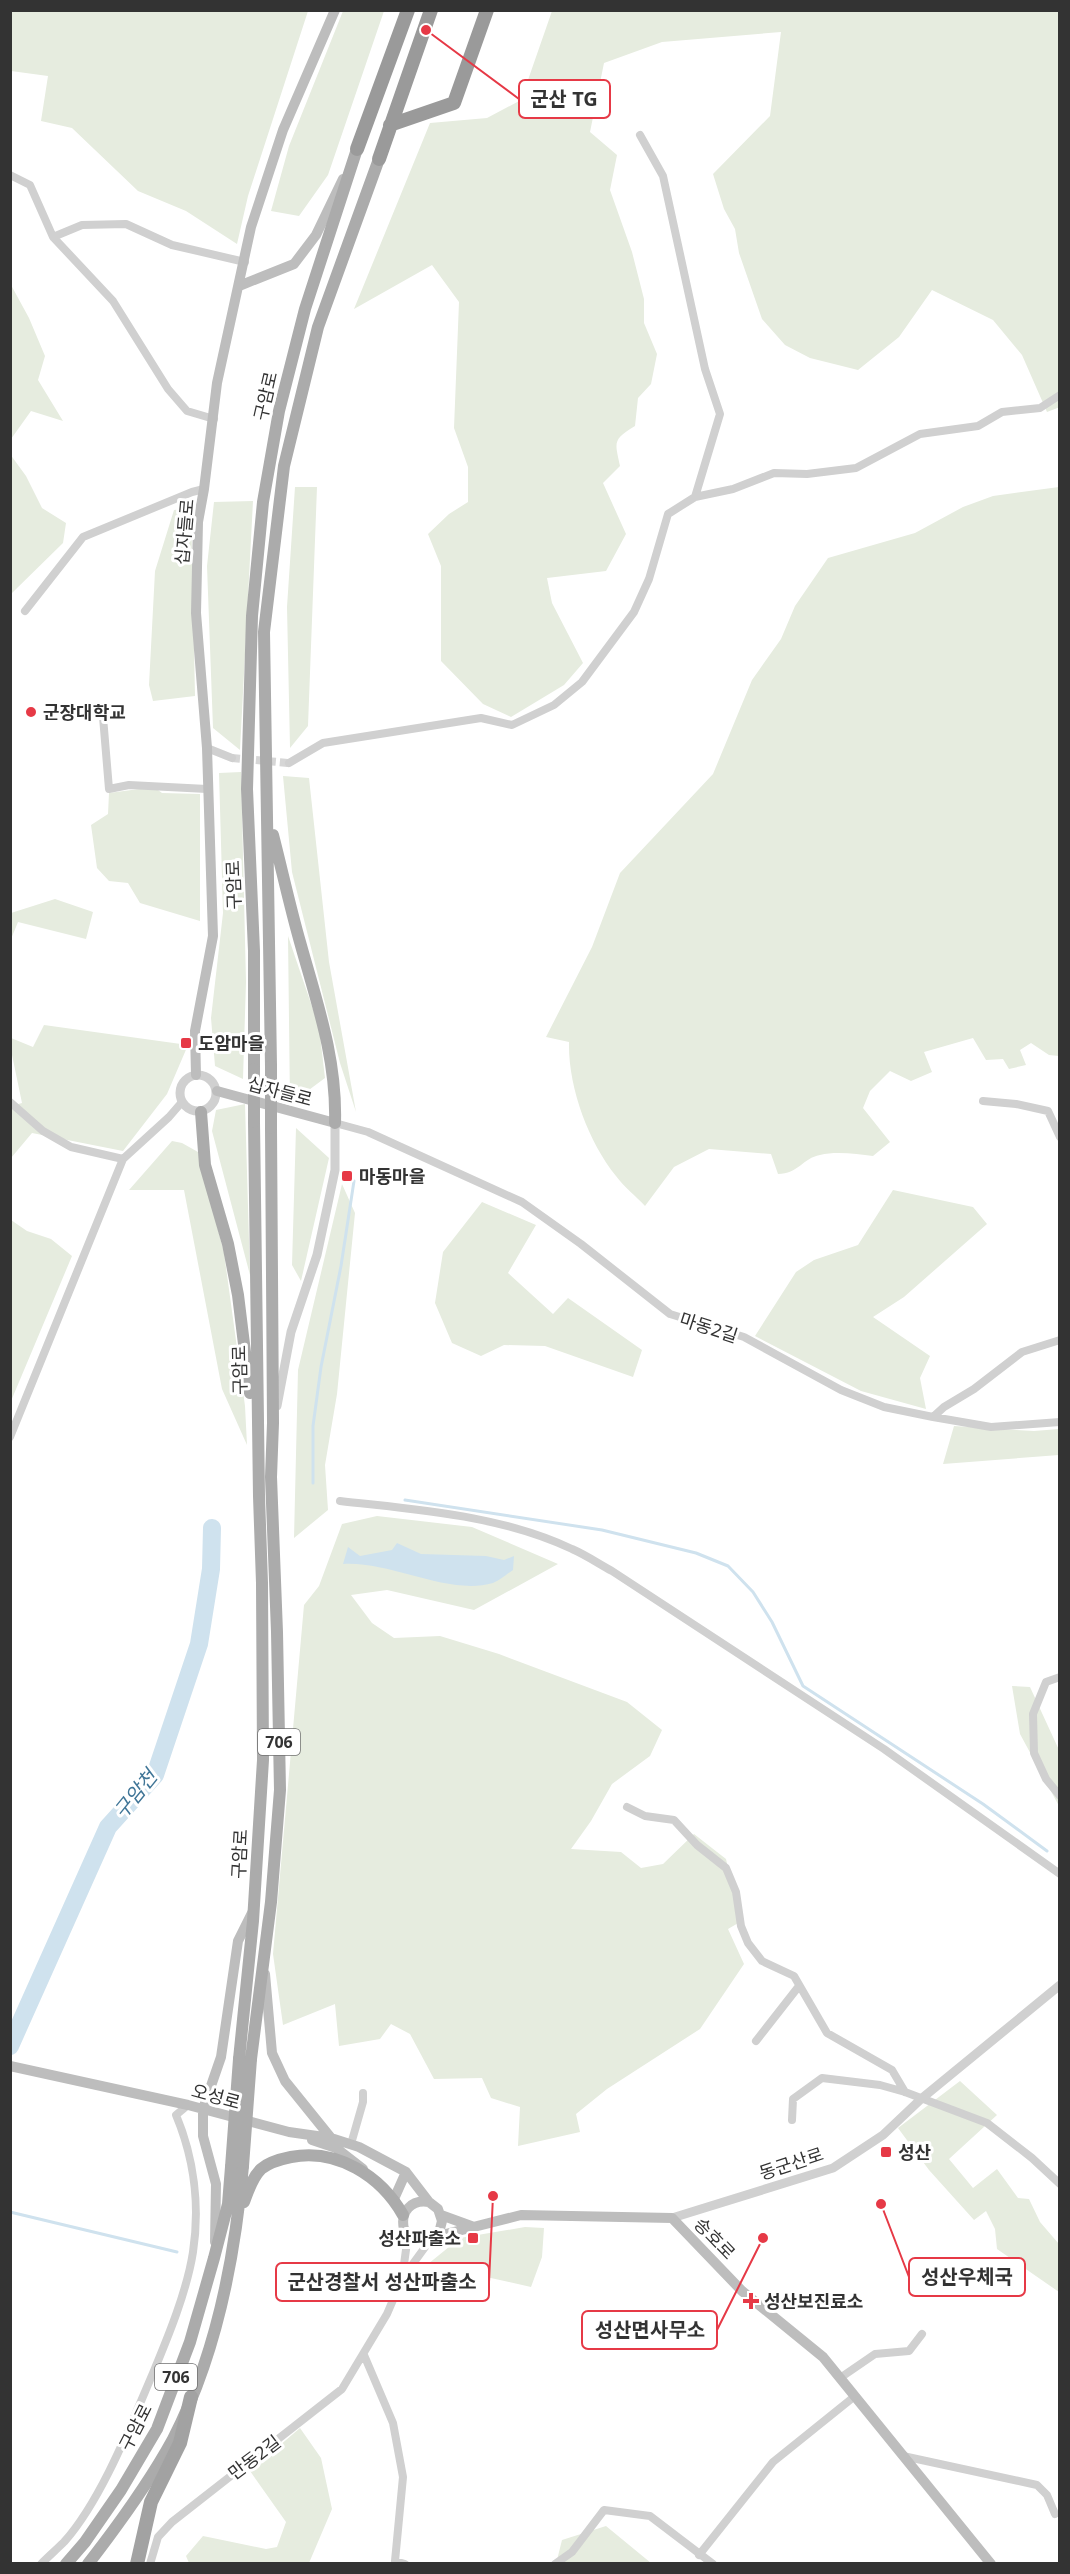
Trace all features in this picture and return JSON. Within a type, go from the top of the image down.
[{"type":"highway","points":[[357,148],[408,10]]},
{"type":"highway","points":[[379,159],[431,10]]},
{"type":"highway","points":[[390,125],[454,103],[487,10]]},
{"type":"highway","points":[[137,2564],[151,2502],[180,2443],[191,2397]]},
{"type":"main road","name":"십자들로","points":[[196,1075],[195,1030],[213,936],[207,748],[196,614],[198,522],[218,383],[251,227],[283,130],[335,10]]},
{"type":"main road","points":[[239,286],[294,264],[316,235],[357,148]]},
{"type":"main road","name":"구암로","points":[[88,2564],[129,2510],[173,2439],[191,2397],[218,2320],[237,2220],[237,2166],[263,1760],[254,1122],[254,951],[247,789],[252,616],[261,525],[279,411],[305,309],[357,148]]},
{"type":"main road","name":"구암로","points":[[245,2059],[264,1967],[280,1790],[271,1477],[273,1423],[271,1066],[264,632],[284,466],[318,327],[379,159]]},
{"type":"main road","points":[[268,812],[323,1023],[336,1090],[335,1123]]},
{"type":"main road","name":"십자들로","points":[[217,1091],[335,1123]]},
{"type":"main road","name":"706","points":[[201,1112],[205,1165],[228,1244],[248,1360],[259,1496]]},
{"type":"main road","points":[[214,2258],[216,2184],[203,2136],[203,2109],[221,2057],[238,1941],[254,1910]]},
{"type":"main road","points":[[264,1967],[272,2053],[285,2081],[331,2138]]},
{"type":"main road","name":"오성로","points":[[12,2066],[188,2105],[289,2132],[331,2138],[380,2157],[406,2172]]},
{"type":"main road","points":[[289,2132],[336,2148],[351,2158],[394,2199],[403,2215],[404,2229],[415,2240],[433,2238],[441,2227],[441,2215]]},
{"type":"main road","points":[[237,2220],[257,2174],[262,2168],[288,2158],[305,2154],[330,2157],[352,2165],[376,2182]]},
{"type":"main road","name":"구암로","points":[[66,2564],[103,2516],[157,2429],[190,2342],[237,2166]]},
{"type":"main road","points":[[394,2199],[406,2172],[441,2215],[474,2227]]},
{"type":"main road","points":[[403,2215],[411,2205],[423,2201],[429,2202]]},
{"type":"main road","name":"동군산로","points":[[433,2238],[521,2215],[672,2218]]},
{"type":"main road","name":"송호로","points":[[672,2218],[742,2291],[823,2357],[991,2564]]},
{"type":"street","points":[[640,135],[663,176],[705,369],[720,414],[694,497]]},
{"type":"street","points":[[10,175],[30,184],[53,237],[113,301],[168,389],[187,411],[214,419]]},
{"type":"street","points":[[53,237],[82,225],[126,224],[171,245],[245,262]]},
{"type":"street","points":[[289,763],[323,743],[481,718],[512,725],[554,705],[582,682],[634,612],[649,579],[668,514],[694,497],[733,489],[774,473],[807,474],[855,468],[920,434],[978,426],[1002,412],[1040,408],[1059,395]]},
{"type":"street","points":[[25,611],[83,537],[204,489]]},
{"type":"street","points":[[103,717],[109,789],[129,784],[207,789]]},
{"type":"street","points":[[207,748],[232,758]]},
{"type":"street","points":[[196,1075],[202,1075],[212,1081],[217,1091],[215,1102],[201,1112],[190,1110],[182,1102],[180,1096],[182,1085],[196,1075]]},
{"type":"street","points":[[983,1101],[1016,1104],[1048,1112],[1059,1137]]},
{"type":"street","points":[[10,1102],[43,1131],[71,1147],[123,1159]]},
{"type":"street","points":[[10,1437],[123,1159],[169,1118],[182,1102]]},
{"type":"street","name":"마동2길","points":[[335,1123],[368,1132],[522,1202],[581,1244],[670,1314],[744,1338],[841,1390],[884,1407],[991,1427],[1059,1422]]},
{"type":"street","name":"706","points":[[273,1423],[291,1332],[317,1255],[335,1170],[335,1123]]},
{"type":"street","points":[[933,1417],[1022,1352],[1059,1340]]},
{"type":"street","points":[[340,1501],[454,1515],[534,1534],[572,1549],[612,1571],[884,1749],[1059,1874]]},
{"type":"street","points":[[1059,1677],[1046,1682],[1033,1714],[1034,1753],[1046,1779],[1059,1796]]},
{"type":"street","points":[[627,1807],[645,1816],[674,1820],[697,1845],[726,1868],[736,1892],[741,1926],[748,1943],[762,1961],[794,1976],[827,2033],[892,2070],[905,2092]]},
{"type":"street","name":"동군산로","points":[[672,2218],[833,2168],[883,2134],[921,2099],[1059,1985]]},
{"type":"street","points":[[756,2041],[799,1986]]},
{"type":"street","points":[[792,2120],[793,2099],[822,2078],[880,2085],[987,2123],[1032,2157],[1059,2184]]},
{"type":"street","points":[[351,2144],[363,2102],[363,2093]]},
{"type":"street","points":[[41,2564],[65,2541],[88,2508],[129,2430],[171,2329],[193,2254],[196,2202],[187,2141],[176,2115],[188,2105]]},
{"type":"street","points":[[402,2279],[408,2235]]},
{"type":"street","points":[[402,2279],[433,2238]]},
{"type":"street","name":"만동2길","points":[[150,2564],[158,2537],[172,2522],[342,2389],[387,2314],[402,2279]]},
{"type":"street","points":[[840,2378],[875,2354],[909,2351],[922,2334]]},
{"type":"street","points":[[364,2355],[393,2423],[403,2477],[395,2561],[405,2564]]},
{"type":"street","points":[[699,2555],[773,2463],[855,2396]]},
{"type":"street","points":[[902,2456],[1037,2485],[1047,2495],[1055,2514]]},
{"type":"street","points":[[555,2564],[572,2552],[604,2510],[650,2516],[713,2564]]},
{"type":"shaded area","points":[[11,10],[308,11],[248,196],[237,244],[186,211],[138,191],[72,128],[41,121],[48,76],[11,71]]},
{"type":"shaded area","points":[[343,11],[384,11],[328,175],[299,216],[271,211],[289,146]]},
{"type":"shaded area","points":[[552,11],[1059,11],[1060,407],[1047,412],[1022,355],[993,320],[932,290],[899,337],[858,370],[810,358],[785,345],[762,319],[739,253],[735,229],[724,209],[713,174],[770,116],[781,32],[662,42],[604,63],[590,132],[617,155],[610,190],[632,252],[644,299],[644,323],[657,354],[651,384],[638,398],[635,426],[622,435],[617,442],[620,466],[603,483],[626,534],[606,571],[547,578],[552,603],[583,663],[564,685],[511,717],[483,704],[441,661],[441,566],[428,534],[449,514],[468,502],[468,467],[454,428],[459,302],[432,265],[354,309],[430,123],[487,118],[521,100]]},
{"type":"shaded area","points":[[11,285],[29,318],[45,356],[38,380],[63,421],[31,411],[11,439]]},
{"type":"shaded area","points":[[10,454],[26,476],[42,508],[66,523],[63,543],[11,594]]},
{"type":"shaded area","points":[[295,487],[317,487],[308,726],[290,748],[287,607]]},
{"type":"shaded area","points":[[1059,487],[1059,1056],[1049,1055],[1031,1043],[1020,1050],[1026,1065],[1009,1069],[1003,1059],[986,1060],[973,1038],[924,1052],[932,1072],[911,1081],[890,1071],[870,1091],[863,1108],[890,1142],[873,1156],[846,1153],[826,1154],[809,1159],[796,1169],[778,1174],[771,1154],[709,1149],[674,1167],[645,1206],[616,1176],[589,1130],[576,1095],[569,1042],[546,1037],[592,947],[620,873],[713,774],[752,680],[781,639],[795,606],[828,558],[915,533],[963,507],[993,496]]},
{"type":"shaded area","points":[[253,501],[240,750],[213,728],[207,566],[214,502]]},
{"type":"shaded area","points":[[191,508],[195,696],[153,701],[149,685],[155,571],[174,510]]},
{"type":"shaded area","points":[[241,772],[246,982],[243,1079],[215,1066],[211,1018],[223,913],[219,773]]},
{"type":"shaded area","points":[[283,776],[309,778],[329,962],[356,1112],[340,1063],[292,872]]},
{"type":"shaded area","points":[[154,787],[162,793],[200,794],[200,921],[140,903],[128,883],[109,881],[97,868],[91,825],[108,814],[109,793]]},
{"type":"shaded area","points":[[55,899],[93,912],[86,939],[18,922],[11,939],[11,913]]},
{"type":"shaded area","points":[[288,936],[319,1027],[325,1078],[290,1104]]},
{"type":"shaded area","points":[[44,1025],[188,1045],[167,1094],[123,1151],[32,1133],[11,1158],[11,1106],[22,1103],[11,1050],[11,1038],[33,1047]]},
{"type":"shaded area","points":[[245,1104],[250,1275],[212,1131],[216,1110]]},
{"type":"shaded area","points":[[296,1128],[329,1158],[301,1281],[292,1265]]},
{"type":"shaded area","points":[[172,1141],[182,1143],[198,1152],[224,1253],[245,1406],[247,1445],[222,1389],[184,1190],[129,1190]]},
{"type":"shaded area","points":[[342,1184],[355,1213],[337,1394],[325,1465],[328,1510],[294,1538],[298,1370]]},
{"type":"shaded area","points":[[893,1190],[973,1207],[987,1224],[904,1297],[873,1317],[930,1356],[920,1378],[926,1409],[861,1391],[755,1336],[796,1272],[814,1260],[858,1245]]},
{"type":"shaded area","points":[[482,1202],[536,1225],[508,1273],[553,1314],[568,1298],[642,1350],[633,1377],[545,1346],[504,1345],[481,1356],[452,1343],[435,1303],[443,1252]]},
{"type":"shaded area","points":[[11,1220],[27,1231],[51,1239],[72,1256],[11,1401]]},
{"type":"shaded area","points":[[954,1426],[1034,1431],[1059,1429],[1059,1455],[943,1464]]},
{"type":"shaded area","points":[[377,1516],[472,1527],[558,1564],[474,1610],[387,1590],[351,1595],[372,1623],[394,1638],[440,1636],[499,1654],[627,1702],[662,1730],[650,1756],[612,1784],[591,1821],[571,1849],[621,1852],[641,1868],[663,1864],[694,1834],[726,1859],[740,1922],[728,1929],[744,1964],[700,2029],[607,2089],[576,2114],[580,2132],[518,2146],[520,2107],[491,2098],[482,2078],[434,2079],[410,2034],[391,2024],[380,2039],[339,2046],[335,2004],[283,2025],[273,1954],[304,1605],[319,1586],[342,1524]]},
{"type":"shaded area","points":[[1012,1686],[1030,1687],[1059,1750],[1059,1806],[1020,1734]]},
{"type":"shaded area","points":[[960,2081],[997,2115],[949,2159],[973,2188],[997,2169],[1018,2198],[1029,2199],[1040,2222],[1059,2244],[1059,2292],[997,2249],[995,2229],[986,2211],[974,2220],[929,2170],[898,2128]]},
{"type":"shaded area","points":[[525,2227],[544,2228],[542,2257],[531,2287],[428,2264],[460,2238]]},
{"type":"shaded area","points":[[300,2428],[321,2458],[332,2509],[309,2563],[189,2563],[186,2556],[203,2536],[266,2549],[277,2547],[286,2522],[250,2471]]},
{"type":"shaded area","points":[[606,2526],[651,2563],[556,2564],[562,2540]]},
{"type":"water","points":[[397,1543],[421,1554],[486,1556],[504,1560],[514,1556],[513,1570],[493,1583],[476,1586],[438,1582],[361,1564],[343,1564],[348,1547],[360,1556],[392,1550]]},
{"type":"waterway","points":[[313,1483],[313,1426],[321,1367],[341,1266],[354,1181]]},
{"type":"waterway","points":[[405,1500],[602,1530],[696,1553],[728,1566],[753,1592],[772,1622],[803,1686],[983,1804],[1047,1851]]},
{"type":"waterway","name":"구암천","points":[[10,2046],[108,1827],[155,1775],[199,1644],[211,1569],[212,1528]]},
{"type":"waterway","points":[[10,2212],[177,2252]]},
{"type":"tunnel","points":[[232,758],[289,763]]},
{"type":"place","name":"군산 TG","points":[[426,30]]},
{"type":"place","name":"군장대학교","points":[[31,712]]},
{"type":"place","name":"도암마을","points":[[186,1043]]},
{"type":"place","name":"마동마을","points":[[347,1176]]},
{"type":"place","name":"성산","points":[[886,2152]]},
{"type":"place","name":"군산경찰서 성산파출소","points":[[493,2196]]},
{"type":"place","name":"성산우체국","points":[[881,2204]]},
{"type":"place","name":"성산파출소","points":[[473,2238]]},
{"type":"place","name":"성산면사무소","points":[[763,2238]]},
{"type":"place","name":"성산보진료소","points":[[751,2301]]}]
